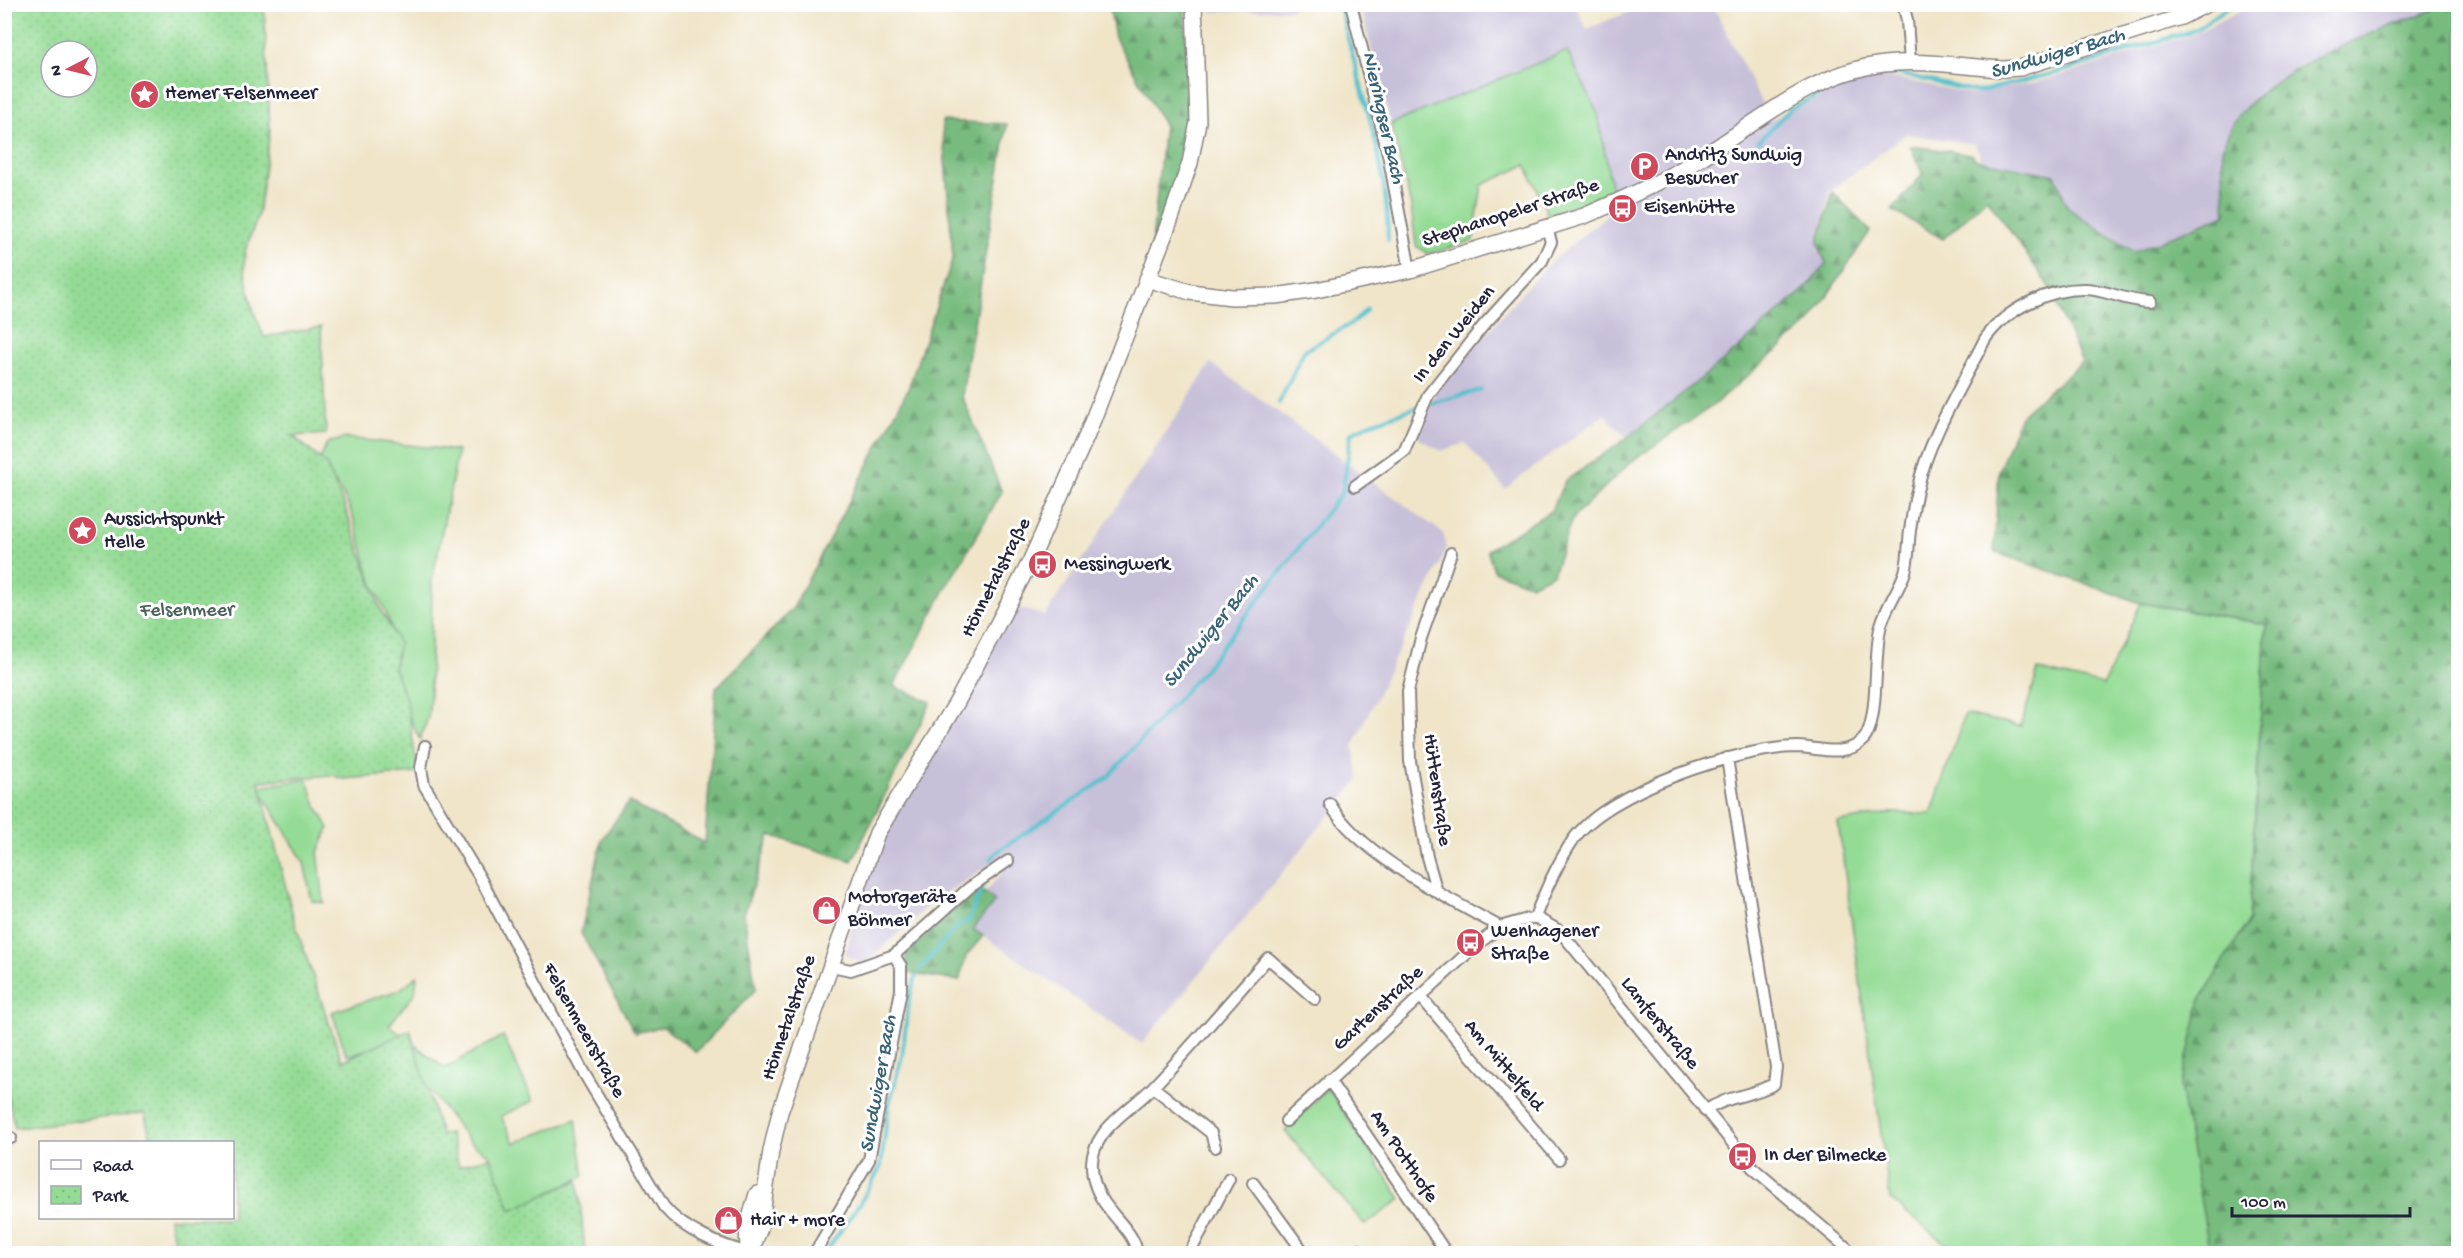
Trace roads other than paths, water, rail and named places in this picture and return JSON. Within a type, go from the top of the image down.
[{"type":"main road","name":"Hönnetalstraße","points":[[750,1253],[747,1241],[749,1225],[780,1112],[877,833],[957,702],[1030,562],[1087,435],[1190,163],[1197,122],[1194,4]]},
{"type":"main road","name":"Stephanopeler Straße","points":[[1147,279],[1190,292],[1253,297],[1316,290],[1410,270],[1547,228],[1603,208],[1691,165],[1788,99],[1861,69],[1881,64],[1910,63],[2002,69],[2020,68],[2181,18],[2207,4]]},
{"type":"street","points":[[1351,4],[1388,154],[1400,211],[1404,250],[1410,270]]},
{"type":"street","points":[[1903,4],[1907,20],[1910,63]]},
{"type":"street","name":"In den Weiden","points":[[1355,486],[1404,450],[1428,395],[1483,326],[1542,261],[1551,242],[1547,228]]},
{"type":"street","points":[[1330,804],[1340,821],[1375,851],[1437,892],[1500,927],[1534,917],[1574,839],[1602,812],[1671,778],[1727,758],[1761,750],[1789,748],[1831,751],[1848,749],[1865,739],[1870,722],[1881,626],[1905,571],[1918,485],[1927,458],[1985,339],[1996,324],[2043,296],[2056,291],[2088,289],[2132,302],[2150,302]]},
{"type":"street","name":"Hüttenstraße","points":[[1437,892],[1410,761],[1408,691],[1421,638],[1451,553]]},
{"type":"street","name":"Felsenmeerstraße","points":[[425,746],[421,768],[424,785],[479,876],[582,1070],[664,1207],[683,1224],[733,1249],[750,1253]]},
{"type":"street","points":[[1705,1111],[1722,1100],[1757,1094],[1774,1084],[1776,1066],[1727,758]]},
{"type":"street","points":[[831,966],[841,970],[851,970],[894,955],[969,888],[1008,861]]},
{"type":"street","name":"Lamferstraße","points":[[1534,917],[1560,931],[1705,1111],[1754,1168],[1854,1254]]},
{"type":"street","name":"Gartenstraße","points":[[1286,1121],[1420,996],[1500,927]]},
{"type":"street","points":[[814,1254],[869,1160],[901,990],[901,966],[894,955]]},
{"type":"street","points":[[1137,1254],[1136,1247],[1121,1224],[1102,1204],[1092,1168],[1093,1151],[1104,1132],[1152,1088],[1268,957],[1315,999]]},
{"type":"street","name":"Am Mittelfeld","points":[[1420,996],[1559,1159]]},
{"type":"street","name":"Am Potthofe","points":[[1329,1080],[1447,1254]]},
{"type":"street","points":[[1152,1088],[1211,1132],[1215,1147]]},
{"type":"street","points":[[1189,1254],[1229,1179]]},
{"type":"street","points":[[1252,1183],[1305,1254]]},
{"type":"waterway","name":"Nieringser Bach","points":[[1339,4],[1378,151],[1387,210],[1388,240]]},
{"type":"waterway","name":"Sundwiger Bach","points":[[1759,141],[1790,109],[1824,92],[1879,74],[1896,73],[1978,92],[2059,72],[2195,30],[2233,4]]},
{"type":"waterway","name":"Sundwiger Bach","points":[[1279,403],[1304,351],[1354,322],[1367,309]]},
{"type":"waterway","name":"Sundwiger Bach","points":[[1432,403],[1481,390]]},
{"type":"waterway","name":"Sundwiger Bach","points":[[991,859],[997,852],[1107,778],[1204,670],[1343,491],[1351,433],[1417,407]]},
{"type":"waterway","name":"Sundwiger Bach","points":[[920,969],[957,926],[969,920],[984,882]]},
{"type":"waterway","name":"Sundwiger Bach","points":[[824,1254],[859,1205],[881,1166],[888,1108],[902,1056],[909,999],[916,976]]},
{"type":"place","name":"Hemer Felsenmeer","points":[[144,94]]},
{"type":"place","name":"Andritz Sundwig Besucher","points":[[1644,167]]},
{"type":"place","name":"Eisenhütte","points":[[1623,208]]},
{"type":"place","name":"Aussichtspunkt Helle","points":[[83,531]]},
{"type":"place","name":"Messingwerk","points":[[1043,565]]},
{"type":"place","name":"Motorgeräte Böhmer","points":[[827,910]]},
{"type":"place","name":"Wenhagener Straße","points":[[1470,943]]},
{"type":"place","name":"In der Bilmecke","points":[[1743,1156]]},
{"type":"place","name":"Hair + more","points":[[729,1221]]},
{"type":"park label","name":"Felsenmeer","points":[[187,611]]}]
